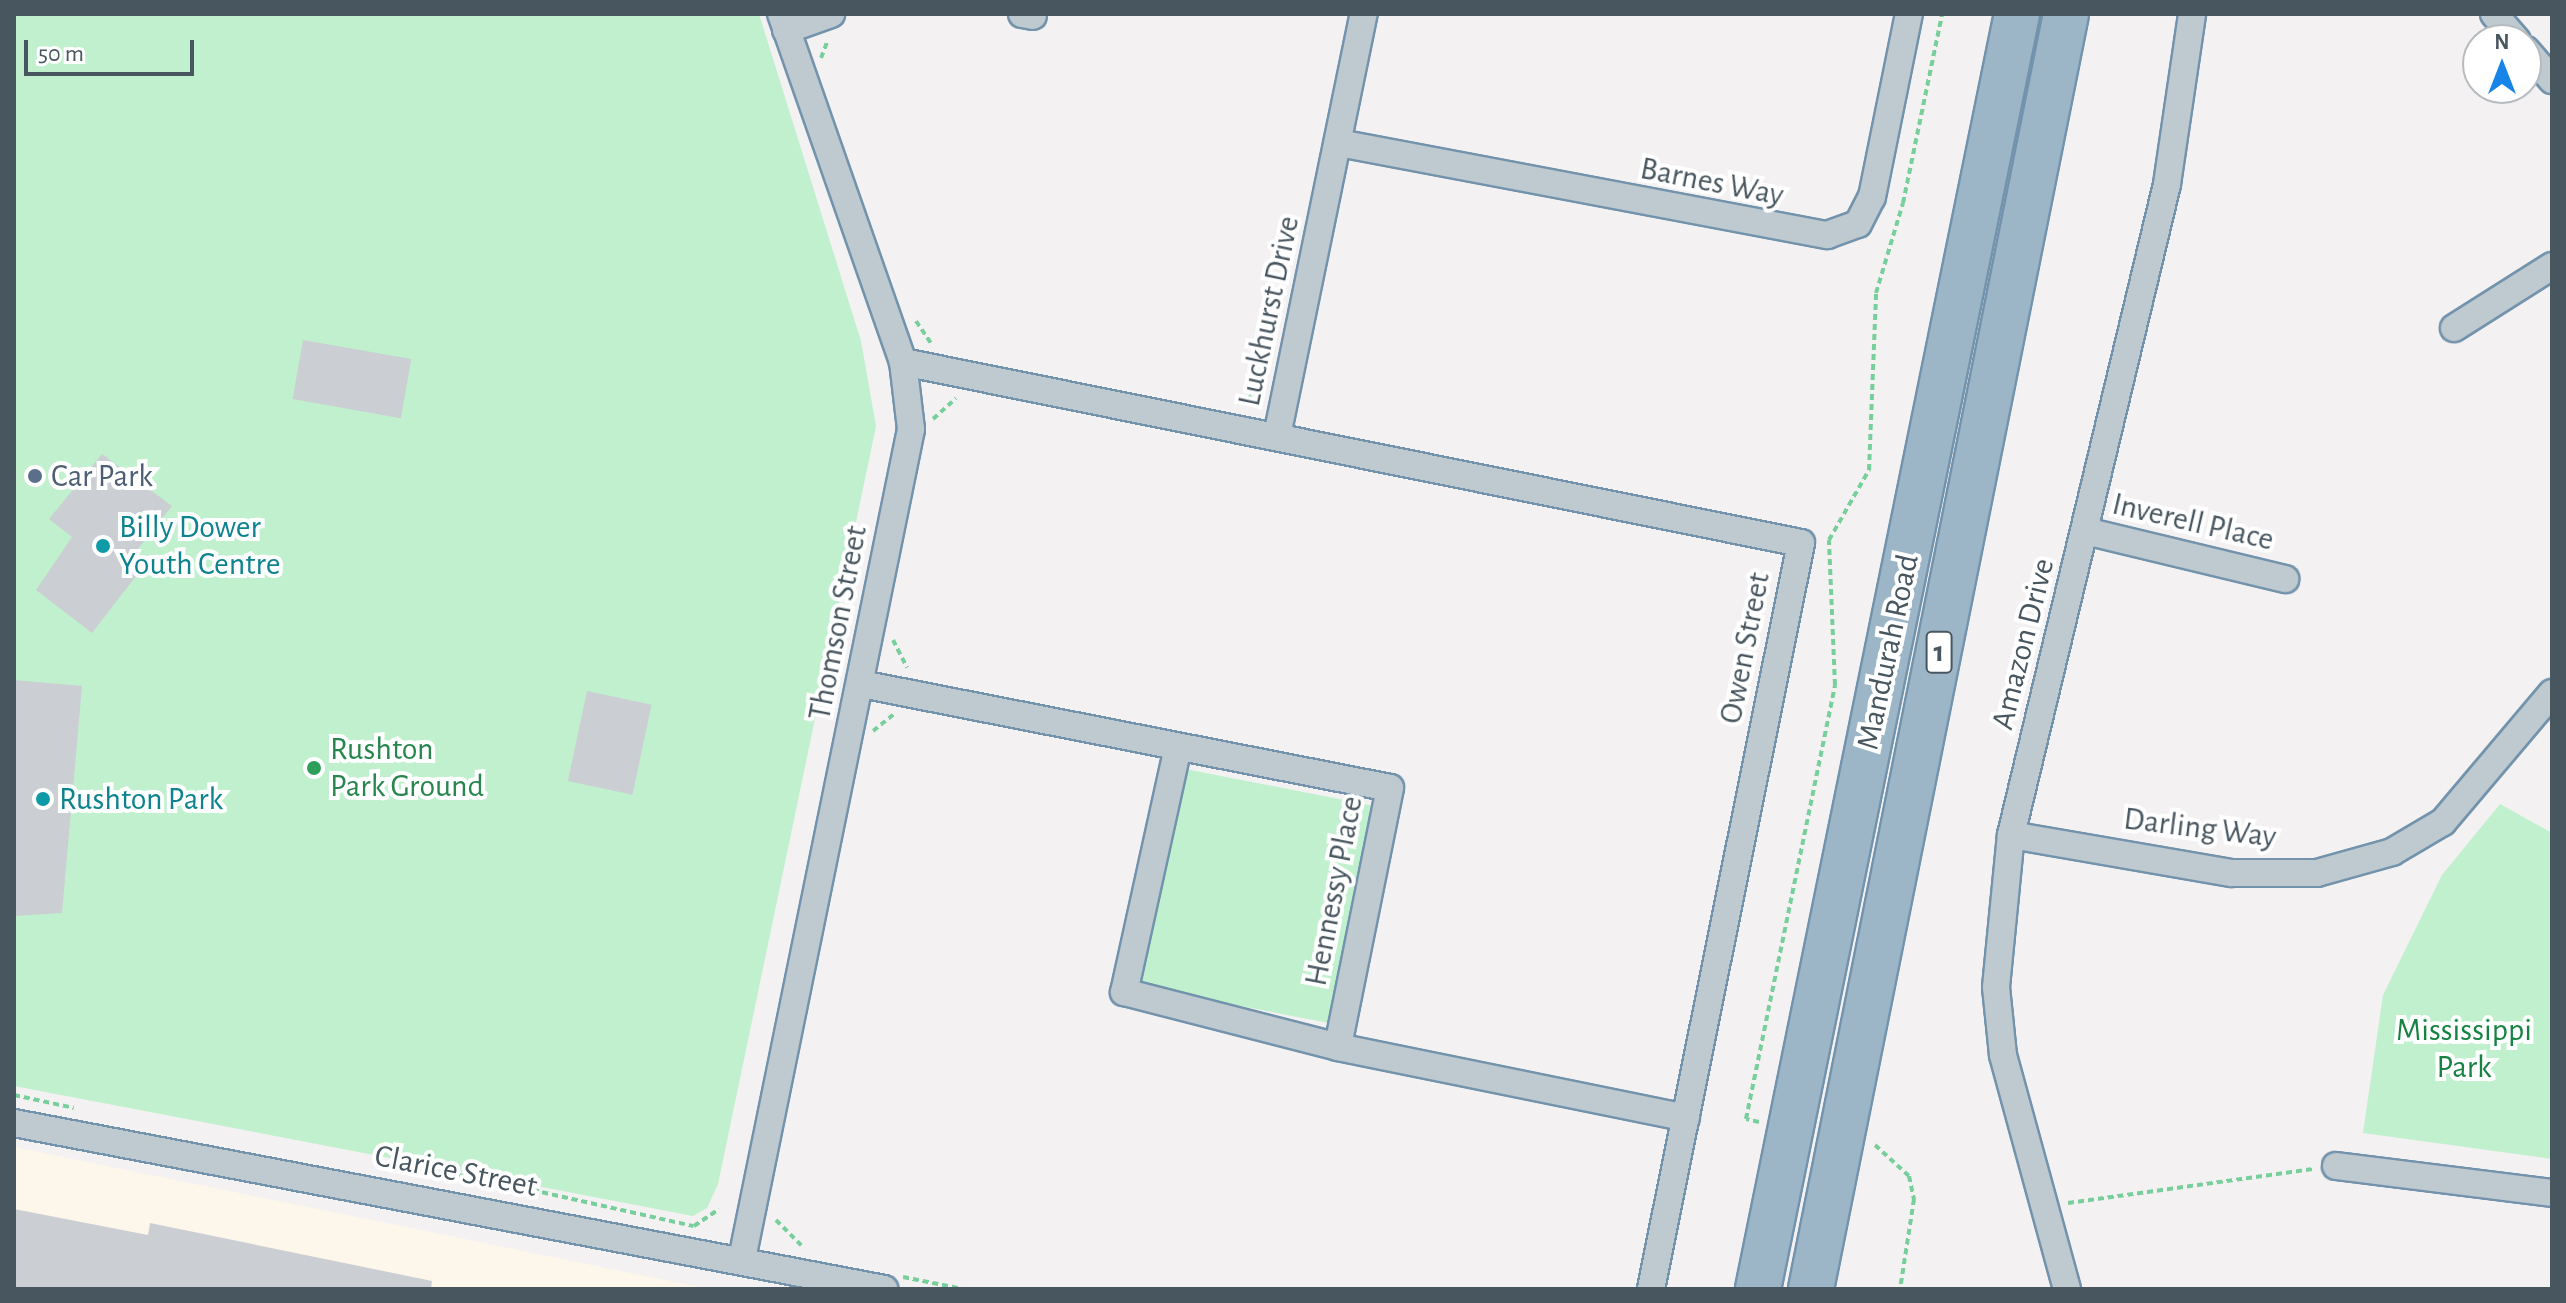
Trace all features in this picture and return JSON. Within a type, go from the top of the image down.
[{"type":"highway","name":"Mandurah Road","points":[[1758,1289],[2017,14]]},
{"type":"highway","name":"Mandurah Road","points":[[1811,1289],[2066,14]]},
{"type":"street","points":[[783,22],[831,14]]},
{"type":"street","name":"Luckhurst Drive","points":[[903,362],[1277,436],[1364,14]]},
{"type":"street","name":"Barnes Way","points":[[1339,143],[1827,235],[1858,224],[1872,197],[1909,14]]},
{"type":"street","name":"Amazon Drive","points":[[2067,1289],[2050,1205],[2001,1028],[1996,987],[2011,835],[2167,184],[2192,14]]},
{"type":"street","name":"Thomson Street","points":[[742,1259],[911,429],[903,362],[783,22]]},
{"type":"street","points":[[2454,328],[2552,266]]},
{"type":"street","name":"Owen Street","points":[[1277,436],[1801,543],[1651,1289]]},
{"type":"street","name":"Inverell Place","points":[[2085,531],[2285,579]]},
{"type":"street","name":"Hennessy Place","points":[[861,684],[1390,788],[1338,1047]]},
{"type":"street","name":"Darling Way","points":[[2011,835],[2232,873],[2317,873],[2392,852],[2443,822],[2552,693]]},
{"type":"street","points":[[1178,747],[1124,992],[1338,1047],[1686,1118]]},
{"type":"street","name":"Clarice Street","points":[[14,1123],[742,1259],[884,1289]]},
{"type":"street","points":[[2336,1166],[2552,1193]]},
{"type":"path","points":[[1226,404],[1266,389]]},
{"type":"path","points":[[14,1095],[90,1111]]},
{"type":"path","points":[[365,1165],[474,1177],[694,1226],[719,1209]]},
{"type":"path","points":[[2050,1205],[2336,1166]]},
{"type":"shaded area","points":[[14,1147],[709,1289],[14,1289]]},
{"type":"green space","points":[[14,14],[759,14],[861,341],[876,426],[718,1184],[707,1208],[693,1216],[14,1086]]},
{"type":"green space","points":[[1180,768],[1372,805],[1330,1023],[1138,986]]},
{"type":"green space","name":"Mississippi Park","points":[[2500,804],[2552,833],[2552,1159],[2363,1133],[2383,995],[2442,875]]},
{"type":"building","points":[[303,340],[411,359],[401,418],[293,399]]},
{"type":"building","name":"Billy Dower Youth Centre","points":[[102,454],[172,506],[133,555],[143,567],[92,633],[36,590],[72,537],[49,519]]},
{"type":"building","name":"Rushton Park","points":[[14,680],[82,686],[62,913],[14,916]]},
{"type":"building","points":[[587,691],[652,705],[632,795],[568,781]]},
{"type":"building","points":[[14,1209],[148,1235],[150,1223],[432,1281],[431,1289],[14,1289]]},
{"type":"place","name":"Car Park","points":[[35,476]]},
{"type":"place","name":"Billy Dower Youth Centre","points":[[103,546]]},
{"type":"place","name":"Rushton Park Ground","points":[[314,768]]},
{"type":"place","name":"Rushton Park","points":[[43,799]]}]
